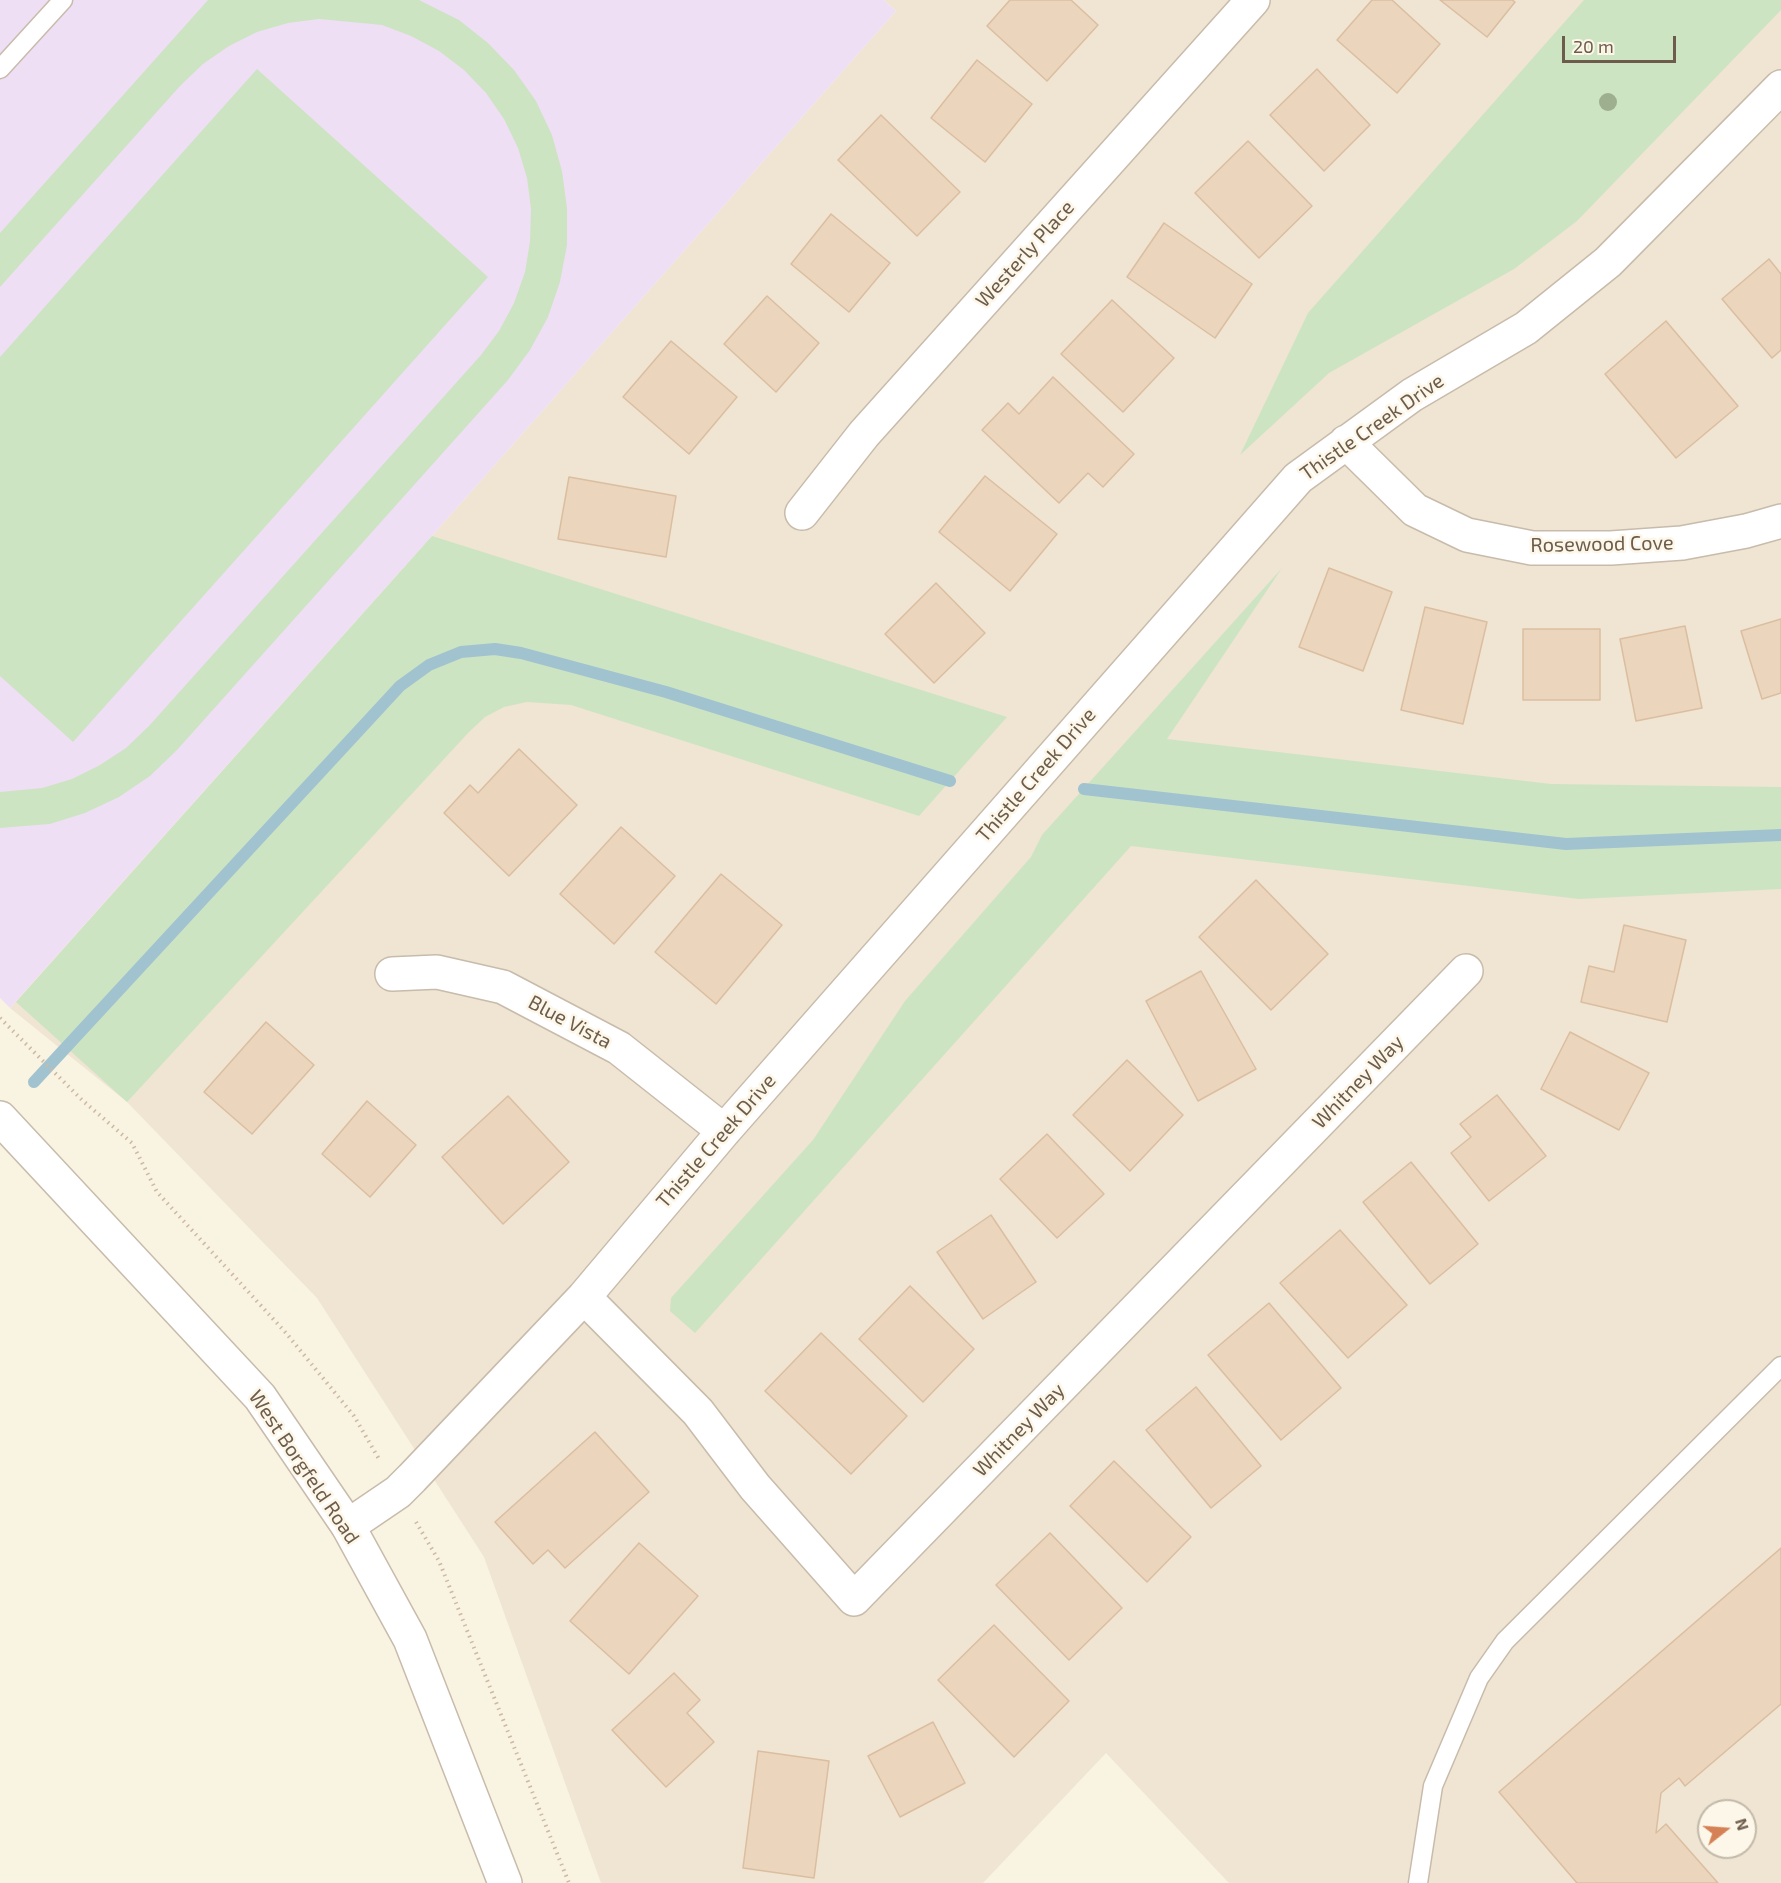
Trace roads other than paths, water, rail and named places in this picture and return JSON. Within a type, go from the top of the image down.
[{"type":"street","name":"Westerly Place","points":[[802,513],[864,434],[1253,0]]},
{"type":"street","name":"Thistle Creek Drive","points":[[348,1526],[398,1492],[584,1297],[724,1131],[1298,478],[1412,395],[1527,328],[1608,262],[1781,87]]},
{"type":"street","name":"Rosewood Cove","points":[[1346,442],[1415,510],[1467,535],[1532,548],[1611,548],[1682,543],[1746,531],[1781,521]]},
{"type":"street","name":"Whitney Way","points":[[584,1297],[698,1412],[755,1487],[854,1599],[1466,971]]},
{"type":"street","name":"Blue Vista","points":[[392,974],[437,972],[503,987],[619,1048],[724,1131]]},
{"type":"street","name":"West Borgfeld Road","points":[[0,1118],[260,1397],[348,1526],[410,1639],[505,1883]]},
{"type":"lane","points":[[0,69],[63,0]]},
{"type":"lane","points":[[1418,1883],[1433,1786],[1479,1678],[1505,1641],[1781,1366]]},
{"type":"waterway","points":[[34,1082],[400,686],[429,665],[461,652],[495,649],[521,653],[666,692],[950,781]]},
{"type":"waterway","points":[[1084,789],[1566,844],[1781,835]]}]
